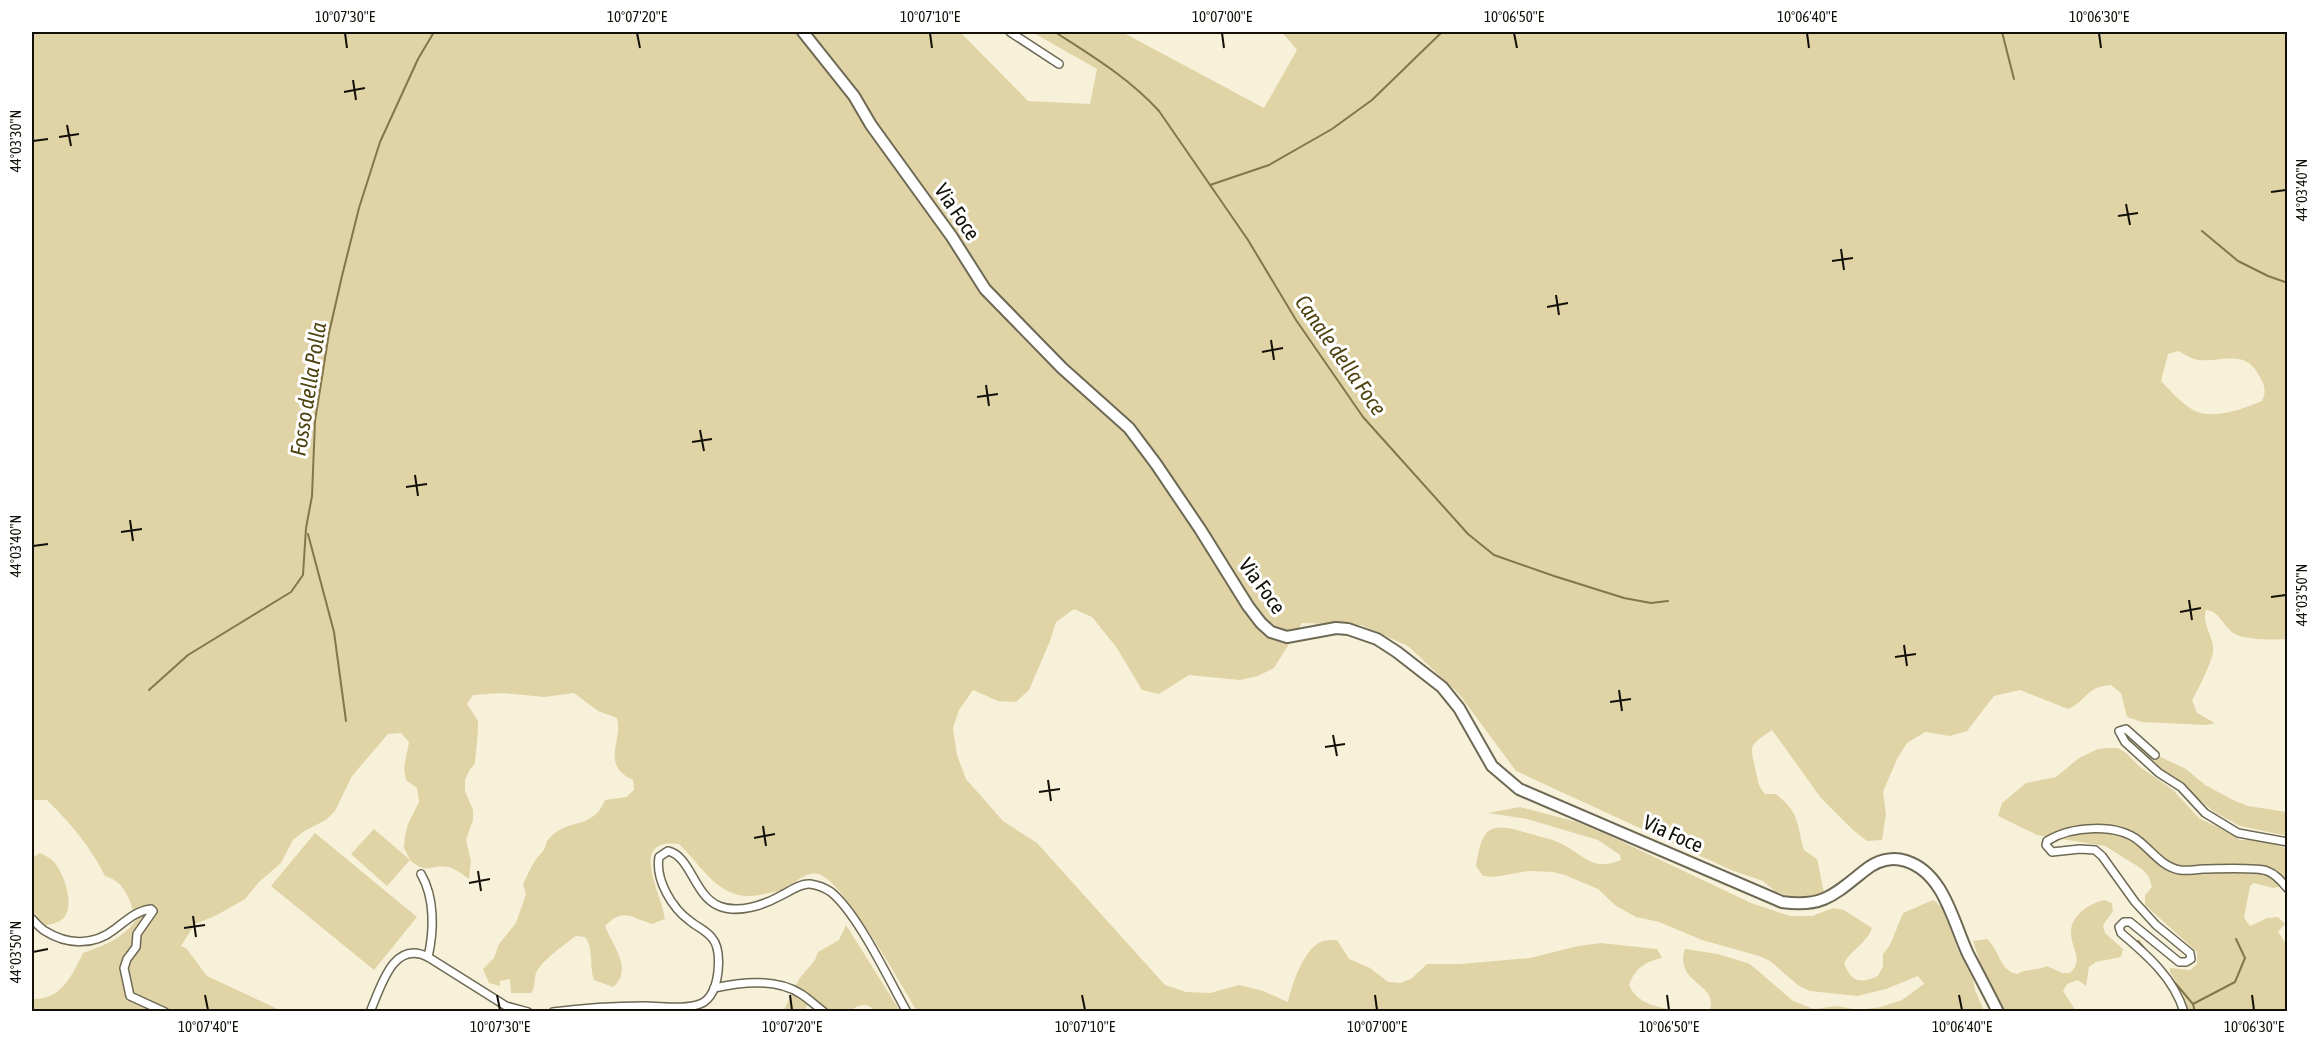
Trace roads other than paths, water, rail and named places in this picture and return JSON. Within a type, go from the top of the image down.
[{"type":"main road","name":"Via Foce","points":[[803,32],[854,96],[871,125],[952,237],[985,289],[1062,368],[1129,428],[1200,530],[1252,613],[1271,632],[1287,637],[1336,628],[1355,631],[1377,639],[1422,669],[1442,687],[1463,715],[1492,766],[1519,789],[1782,902],[1798,905],[1821,902],[1878,862],[1892,859],[1916,865],[1929,875],[1943,895],[1967,952],[1998,1011]]},
{"type":"street","points":[[1010,32],[1059,64]]},
{"type":"street","points":[[2155,755],[2126,729],[2122,728],[2119,731],[2125,742],[2159,773],[2181,787],[2205,813],[2238,833],[2288,842]]},
{"type":"street","points":[[2184,1011],[2178,992],[2172,984],[2152,960],[2121,933],[2119,927],[2124,922],[2130,922],[2179,962],[2191,959],[2190,953],[2156,925],[2135,902],[2102,856],[2088,848],[2052,852],[2046,845],[2048,841],[2067,832],[2094,828],[2117,830],[2134,836],[2159,860],[2177,870],[2263,870],[2278,878],[2288,890]]},
{"type":"street","points":[[553,1011],[703,1004],[714,988],[718,964],[716,946],[712,938],[681,914],[659,877],[659,857],[668,852],[675,853],[681,858],[709,901],[724,908],[760,906],[808,884],[822,887],[831,893],[855,922],[907,1011]]},
{"type":"street","points":[[421,874],[428,885],[434,935],[428,957]]},
{"type":"street","points":[[32,919],[42,930],[55,937],[78,943],[102,937],[140,910],[151,909],[153,911],[151,915],[136,934],[135,947],[124,968],[125,980],[130,996],[165,1011]]},
{"type":"street","points":[[370,1011],[394,962],[406,954],[422,954],[428,957],[504,1009],[528,1011]]},
{"type":"street","points":[[714,988],[758,982],[788,988],[801,994],[824,1011]]},
{"type":"waterway","name":"Fosso della Polla","points":[[149,690],[188,655],[291,592],[303,575],[306,528],[312,496],[315,421],[329,333],[342,276],[359,208],[380,142],[418,59],[434,32]]},
{"type":"waterway","name":"Canale della Foce","points":[[1055,32],[1123,78],[1159,111],[1248,240],[1296,320],[1363,417],[1468,534],[1494,555],[1554,576],[1624,598],[1651,603],[1668,601]]},
{"type":"waterway","points":[[1210,185],[1269,165],[1332,129],[1372,100],[1442,32]]},
{"type":"waterway","points":[[2002,32],[2014,79]]},
{"type":"waterway","points":[[2202,231],[2238,261],[2288,283]]},
{"type":"waterway","points":[[308,534],[334,632],[346,721]]},
{"type":"waterway","points":[[2193,1004],[2235,982],[2245,958],[2236,939]]},
{"type":"waterway","points":[[2138,941],[2152,957]]},
{"type":"waterway","points":[[2170,977],[2193,1004],[2195,1012]]}]
